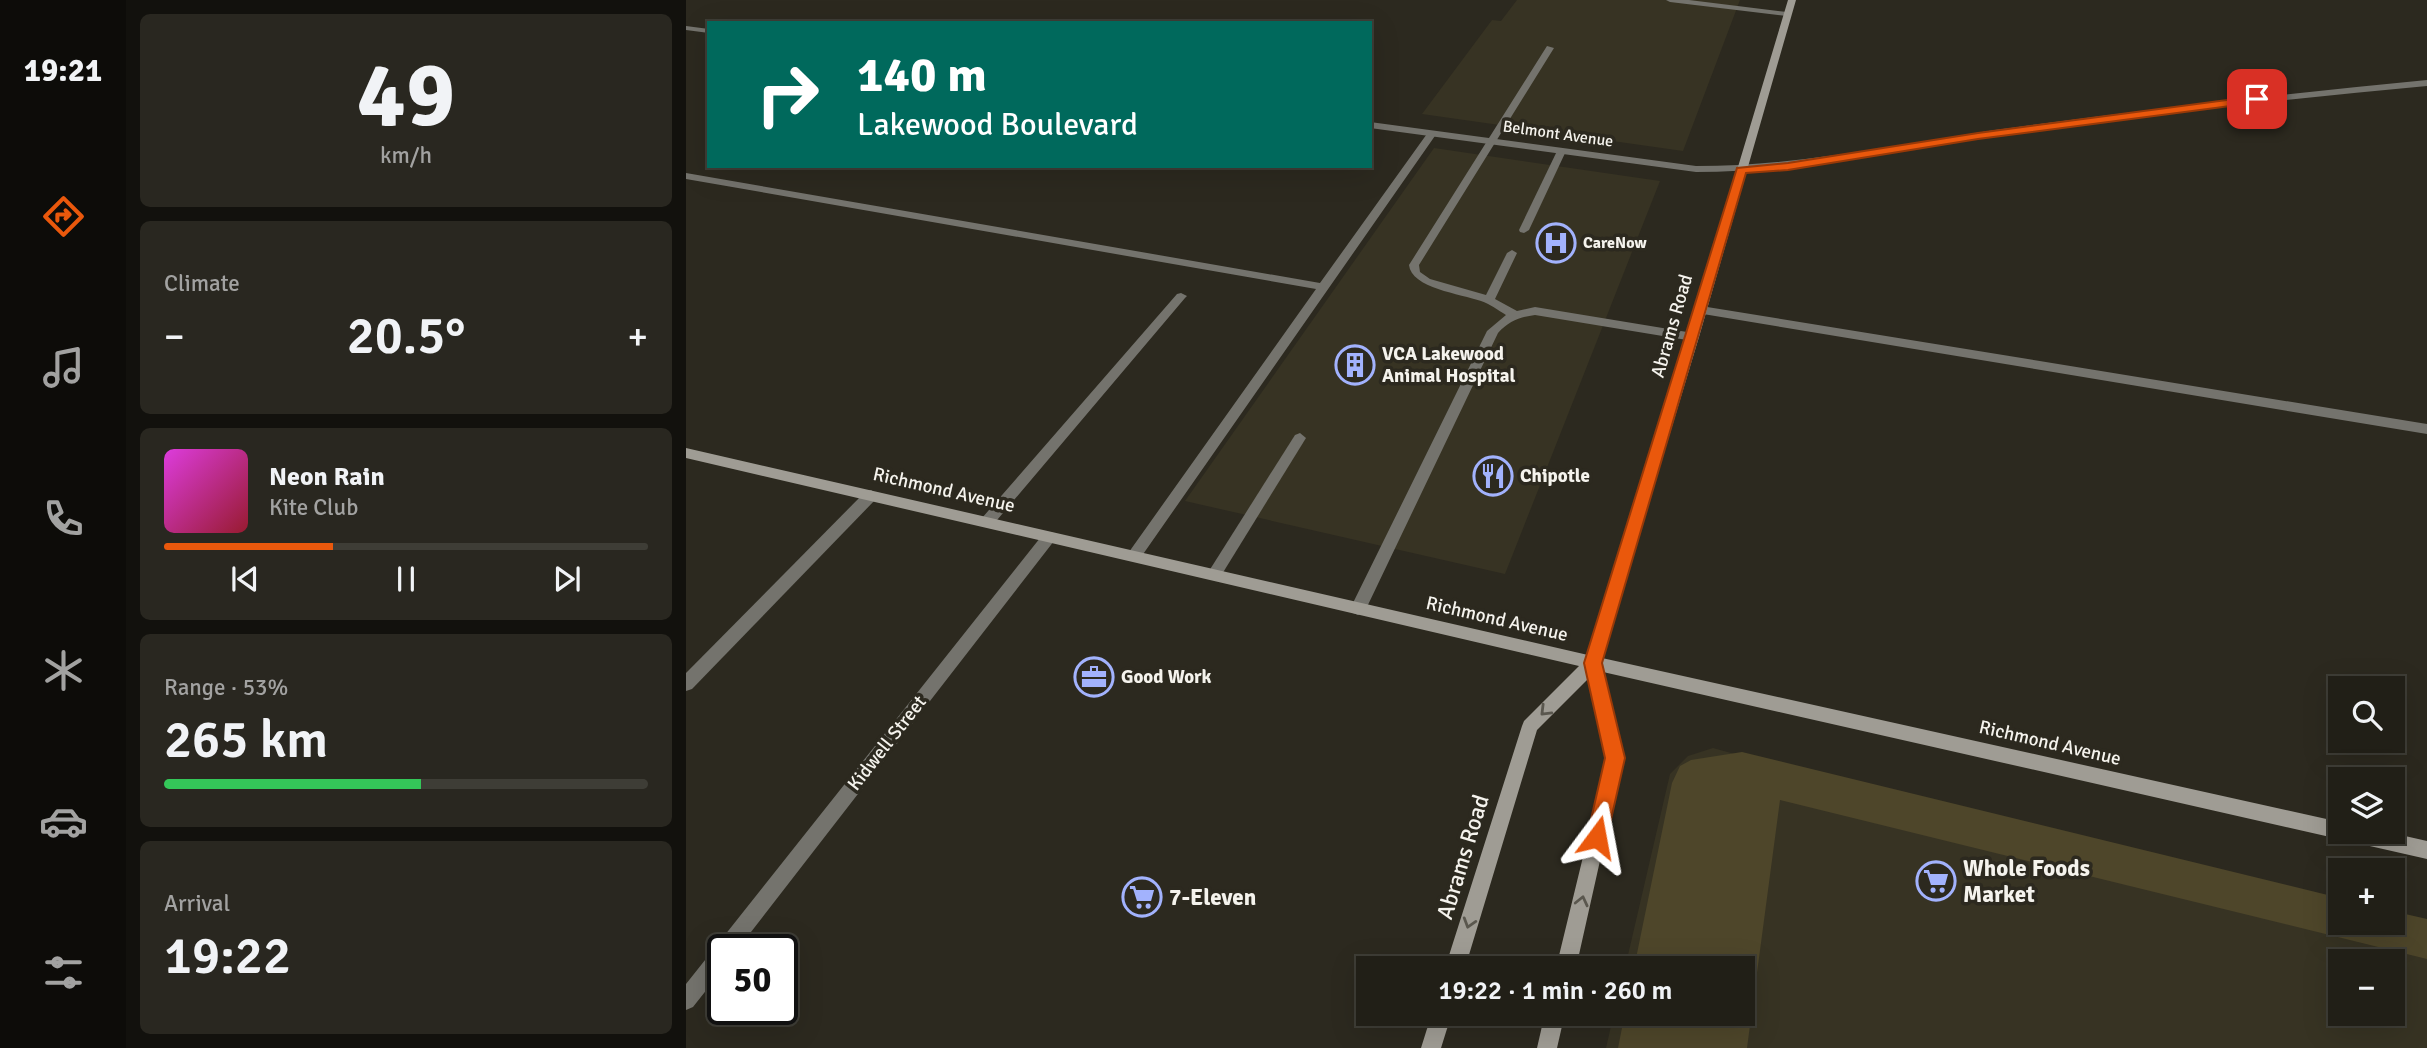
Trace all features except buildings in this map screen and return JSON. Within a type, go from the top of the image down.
[{"type":"main road","name":"Abrams Road","points":[[1459,956],[1530,726],[1593,663],[1792,0]]},
{"type":"main road","name":"Richmond Avenue","points":[[686,453],[1593,663],[2328,828]]},
{"type":"main road","points":[[1569,956],[1615,758],[1593,663]]},
{"type":"main road","name":"Richmond Avenue","points":[[2400,844],[2427,850]]},
{"type":"main road","points":[[1431,1048],[1438,1026]]},
{"type":"main road","points":[[1547,1048],[1552,1026]]},
{"type":"street","points":[[1670,0],[1787,14]]},
{"type":"street","points":[[686,28],[707,31]]},
{"type":"street","points":[[1513,314],[1489,300],[1426,281],[1415,273],[1415,265],[1550,48]]},
{"type":"street","name":"Belmont Avenue","points":[[1372,125],[1696,169],[1741,170],[1788,167],[2066,124],[2283,96],[2427,83]]},
{"type":"street","points":[[1134,556],[1432,133]]},
{"type":"street","points":[[1524,230],[1561,151]]},
{"type":"street","points":[[686,176],[1324,287]]},
{"type":"street","points":[[1489,300],[1512,253]]},
{"type":"street","points":[[987,522],[1181,296]]},
{"type":"street","points":[[1701,310],[2427,429]]},
{"type":"street","points":[[1358,608],[1493,331],[1513,314],[1535,311],[1693,337]]},
{"type":"street","points":[[1214,575],[1300,438]]},
{"type":"street","points":[[686,684],[871,495]]},
{"type":"street","name":"Kidwell Street","points":[[737,934],[1049,537]]},
{"type":"street","name":"Kidwell Street","points":[[686,1000],[707,973]]},
{"type":"shaded area","points":[[1517,0],[1740,0],[1683,151],[1422,114],[1492,20],[1501,21]]},
{"type":"shaded area","points":[[1434,148],[1660,181],[1505,574],[1185,501]]},
{"type":"shaded area","name":"Whole Foods Market","points":[[1713,748],[2328,919],[2328,935],[2405,935],[2405,920],[2427,919],[2427,1048],[1606,1048],[1611,1026],[1755,1026],[1755,956],[1628,956],[1670,774],[1688,756]]},
{"type":"shaded area","points":[[1742,752],[2328,895],[2328,935],[1780,800],[1755,988],[1755,956],[1636,956],[1672,783],[1680,766],[1691,760]]},
{"type":"shaded area","points":[[2405,914],[2427,919],[2427,959],[2405,954],[2405,949],[2386,949],[2329,935],[2405,935]]},
{"type":"shaded area","points":[[1622,1026],[1750,1026],[1747,1048],[1618,1048]]},
{"type":"place","name":"CareNow","points":[[1556,243]]},
{"type":"place","name":"VCA Lakewood Animal Hospital","points":[[1355,365]]},
{"type":"place","name":"Chipotle","points":[[1493,476]]},
{"type":"place","name":"Good Work","points":[[1094,677]]},
{"type":"place","name":"Whole Foods Market","points":[[1936,881]]},
{"type":"place","name":"7-Eleven","points":[[1142,897]]},
{"type":"route","points":[[1597,837],[1615,758],[1593,663],[1741,170],[1788,167],[1906,146],[2257,99]]}]
